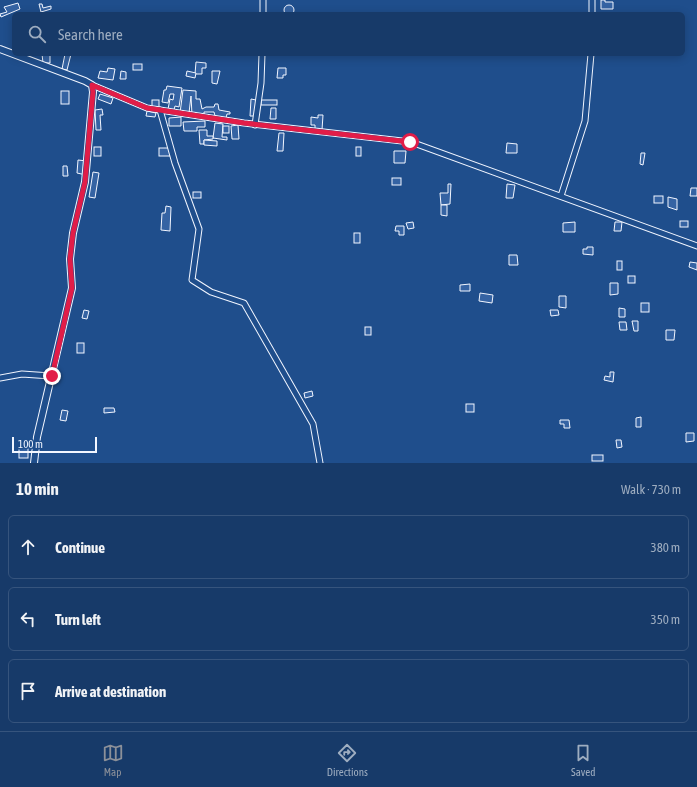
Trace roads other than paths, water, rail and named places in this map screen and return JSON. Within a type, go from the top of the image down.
[{"type":"street","points":[[263,0],[263,12]]},
{"type":"street","points":[[592,0],[592,12]]},
{"type":"street","points":[[0,50],[12,55]]},
{"type":"street","points":[[16,56],[147,108],[255,125],[410,142],[697,246]]},
{"type":"street","points":[[255,125],[261,83],[262,56]]},
{"type":"street","points":[[561,196],[585,122],[591,56]]},
{"type":"street","points":[[34,463],[37,437],[72,288],[70,259],[73,233],[85,182],[93,92],[92,85]]},
{"type":"street","points":[[160,110],[175,163],[199,229],[192,280],[211,292],[244,303],[313,424],[320,463]]},
{"type":"street","points":[[0,378],[22,374],[52,376]]}]
